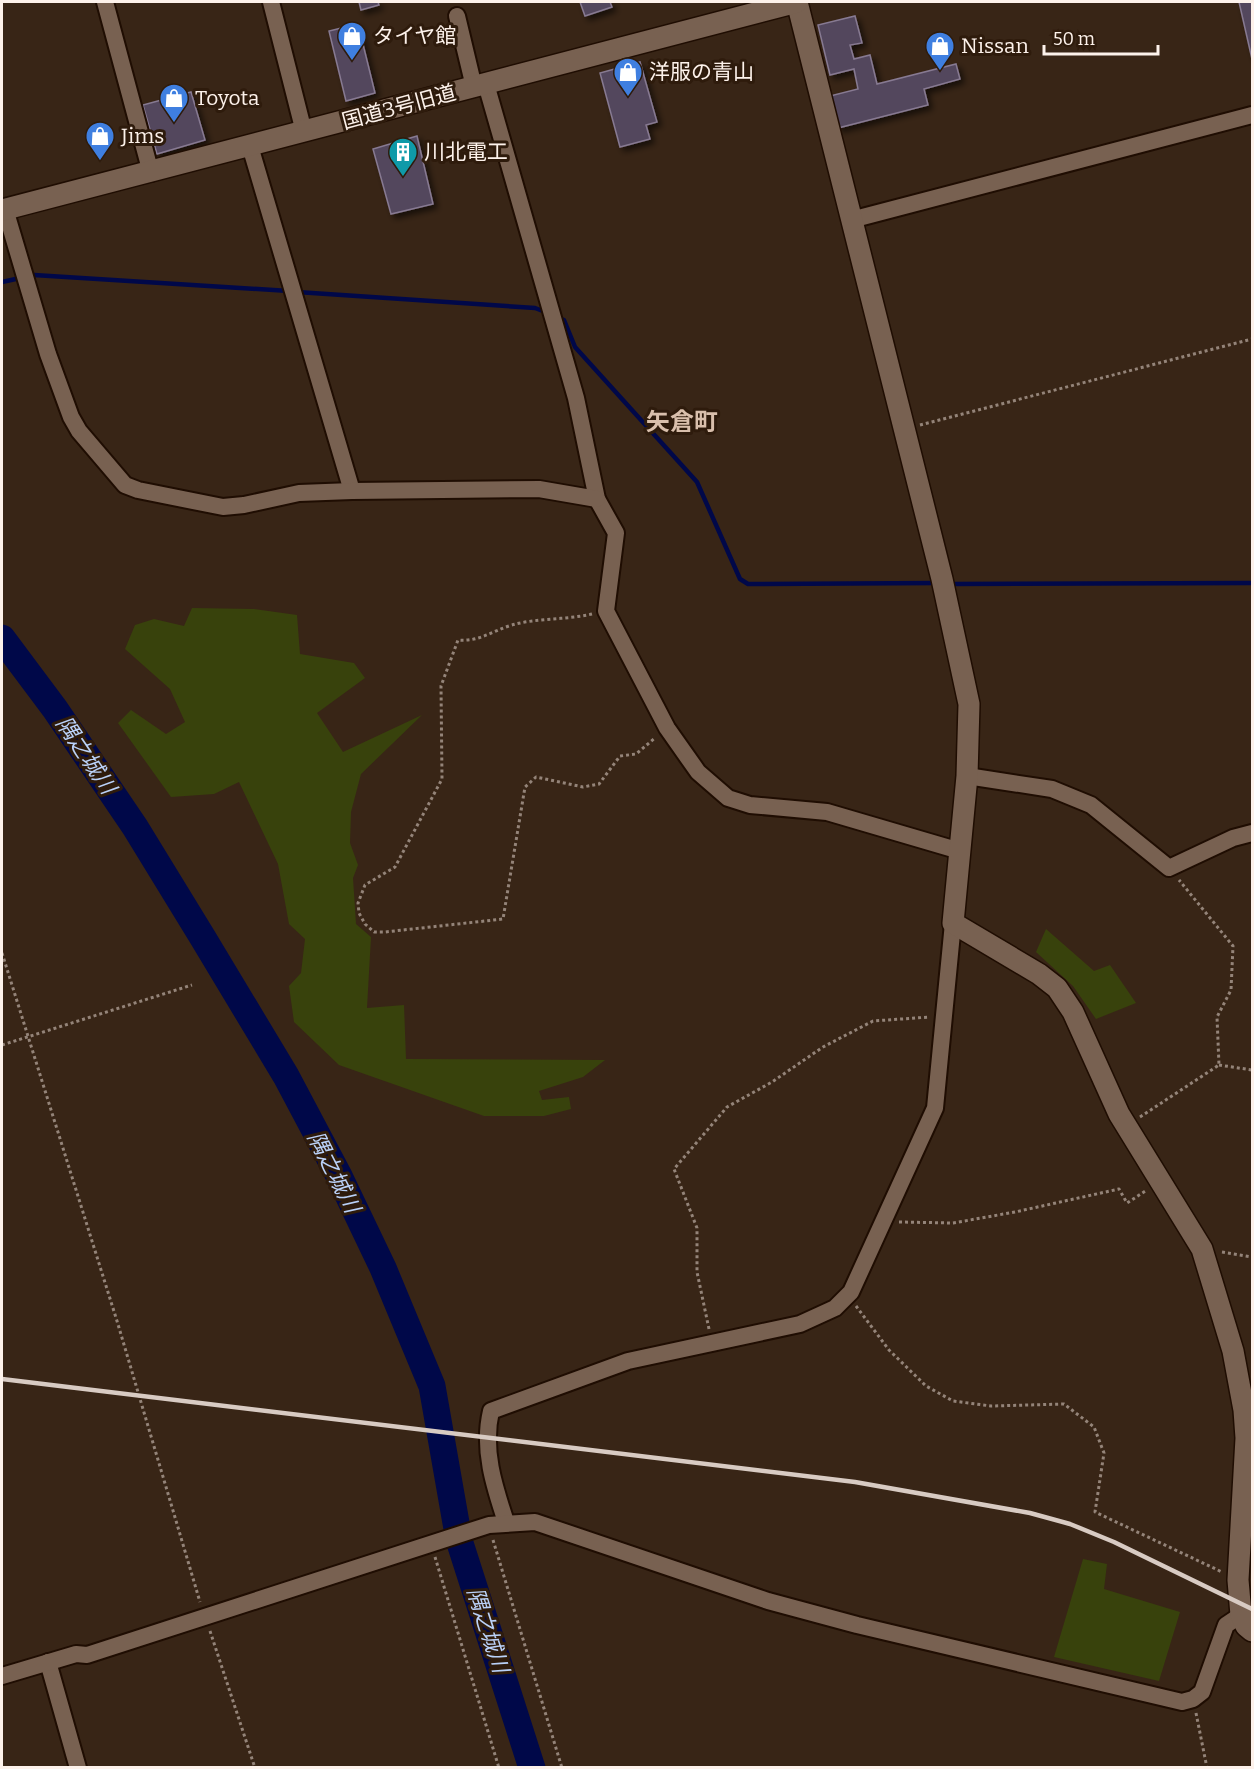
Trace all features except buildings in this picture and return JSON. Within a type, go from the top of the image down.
[{"type":"street","points":[[105,2],[151,173]]},
{"type":"street","points":[[271,2],[304,132]]},
{"type":"street","points":[[506,1522],[494,1487],[485,1433],[491,1411],[628,1361],[800,1324],[835,1308],[847,1295],[885,1222],[935,1108],[967,777],[969,704],[943,584],[797,2]]},
{"type":"street","name":"国道3号旧道","points":[[3,210],[797,2]]},
{"type":"street","points":[[457,16],[576,398],[597,499],[616,533],[606,611],[667,728],[698,772],[728,798],[750,805],[827,812],[960,851]]},
{"type":"street","points":[[851,220],[1252,115]]},
{"type":"street","points":[[250,146],[352,491]]},
{"type":"street","points":[[3,210],[48,354],[71,417],[79,431],[124,485],[138,490],[223,507],[244,505],[299,493],[352,491],[539,489],[597,499]]},
{"type":"street","points":[[967,777],[1052,789],[1091,806],[1169,868],[1233,838],[1252,833]]},
{"type":"street","points":[[2,1676],[76,1654],[87,1654],[205,1618],[489,1525],[506,1522],[535,1522],[768,1601],[857,1626],[1182,1702],[1193,1699],[1202,1692],[1226,1625],[1247,1623],[1238,1580],[1246,1438],[1244,1410],[1233,1352],[1202,1249],[1126,1127],[1073,1012],[1057,988],[1039,974],[953,923]]},
{"type":"street","points":[[48,1662],[78,1767]]},
{"type":"path","points":[[903,429],[1252,339]]},
{"type":"path","points":[[606,611],[566,620],[512,625],[474,641],[458,640],[441,686],[442,779],[395,867],[365,885],[358,903],[359,913],[365,924],[374,932],[385,933],[503,919],[525,787],[536,777],[583,787],[599,784],[620,756],[636,754],[667,728]]},
{"type":"path","points":[[1169,868],[1233,946],[1231,990],[1217,1017],[1219,1065]]},
{"type":"path","points":[[2,953],[117,1321],[205,1618],[255,1767]]},
{"type":"path","points":[[2,1045],[192,985]]},
{"type":"path","points":[[712,1342],[697,1272],[697,1228],[674,1169],[727,1107],[772,1082],[823,1047],[873,1021],[944,1016]]},
{"type":"path","points":[[1126,1127],[1219,1065],[1252,1070]]},
{"type":"path","points":[[885,1222],[953,1223],[1119,1189],[1127,1203],[1160,1182]]},
{"type":"path","points":[[1202,1249],[1252,1257]]},
{"type":"path","points":[[847,1295],[889,1350],[926,1386],[953,1401],[990,1406],[1064,1404],[1094,1427],[1104,1453],[1095,1512],[1238,1580]]},
{"type":"path","points":[[489,1525],[562,1767]]},
{"type":"path","points":[[431,1545],[499,1767]]},
{"type":"path","points":[[1193,1699],[1207,1767]]},
{"type":"green space","points":[[192,608],[254,609],[297,615],[300,654],[354,663],[365,678],[317,713],[343,752],[422,715],[361,774],[351,812],[350,843],[358,865],[353,878],[356,924],[371,937],[367,1008],[404,1005],[406,1059],[605,1060],[583,1077],[539,1091],[542,1100],[569,1097],[571,1109],[544,1116],[484,1116],[339,1065],[294,1022],[289,986],[301,973],[305,939],[289,924],[278,864],[239,782],[214,794],[171,797],[118,723],[131,710],[166,734],[185,722],[170,689],[125,649],[135,625],[154,619],[184,626]]},
{"type":"green space","points":[[1046,929],[1094,971],[1110,965],[1136,1003],[1096,1019],[1073,986],[1036,952]]},
{"type":"green space","points":[[1083,1559],[1107,1564],[1104,1589],[1180,1612],[1159,1681],[1054,1657]]},
{"type":"waterway","points":[[2,282],[34,275],[289,291]]},
{"type":"waterway","points":[[297,292],[535,308],[548,313]]},
{"type":"waterway","points":[[559,318],[564,320],[575,347],[697,482],[740,579],[748,584],[938,583]]},
{"type":"waterway","points":[[949,584],[1252,583]]},
{"type":"waterway","name":"隅之城川","points":[[2,638],[55,709],[135,827],[203,938],[286,1076],[339,1176],[383,1268],[432,1386],[459,1540],[532,1768]]},
{"type":"railway","points":[[2,1379],[855,1482],[1030,1513],[1070,1524],[1114,1542],[1252,1609]]},
{"type":"place","name":"タイヤ館","points":[[352,62]]},
{"type":"place","name":"Nissan","points":[[940,72]]},
{"type":"place","name":"洋服の青山","points":[[628,98]]},
{"type":"place","name":"Toyota","points":[[174,124]]},
{"type":"place","name":"Jims","points":[[100,162]]},
{"type":"place","name":"川北電工","points":[[403,178]]},
{"type":"district","name":"矢倉町","points":[[682,422]]}]
